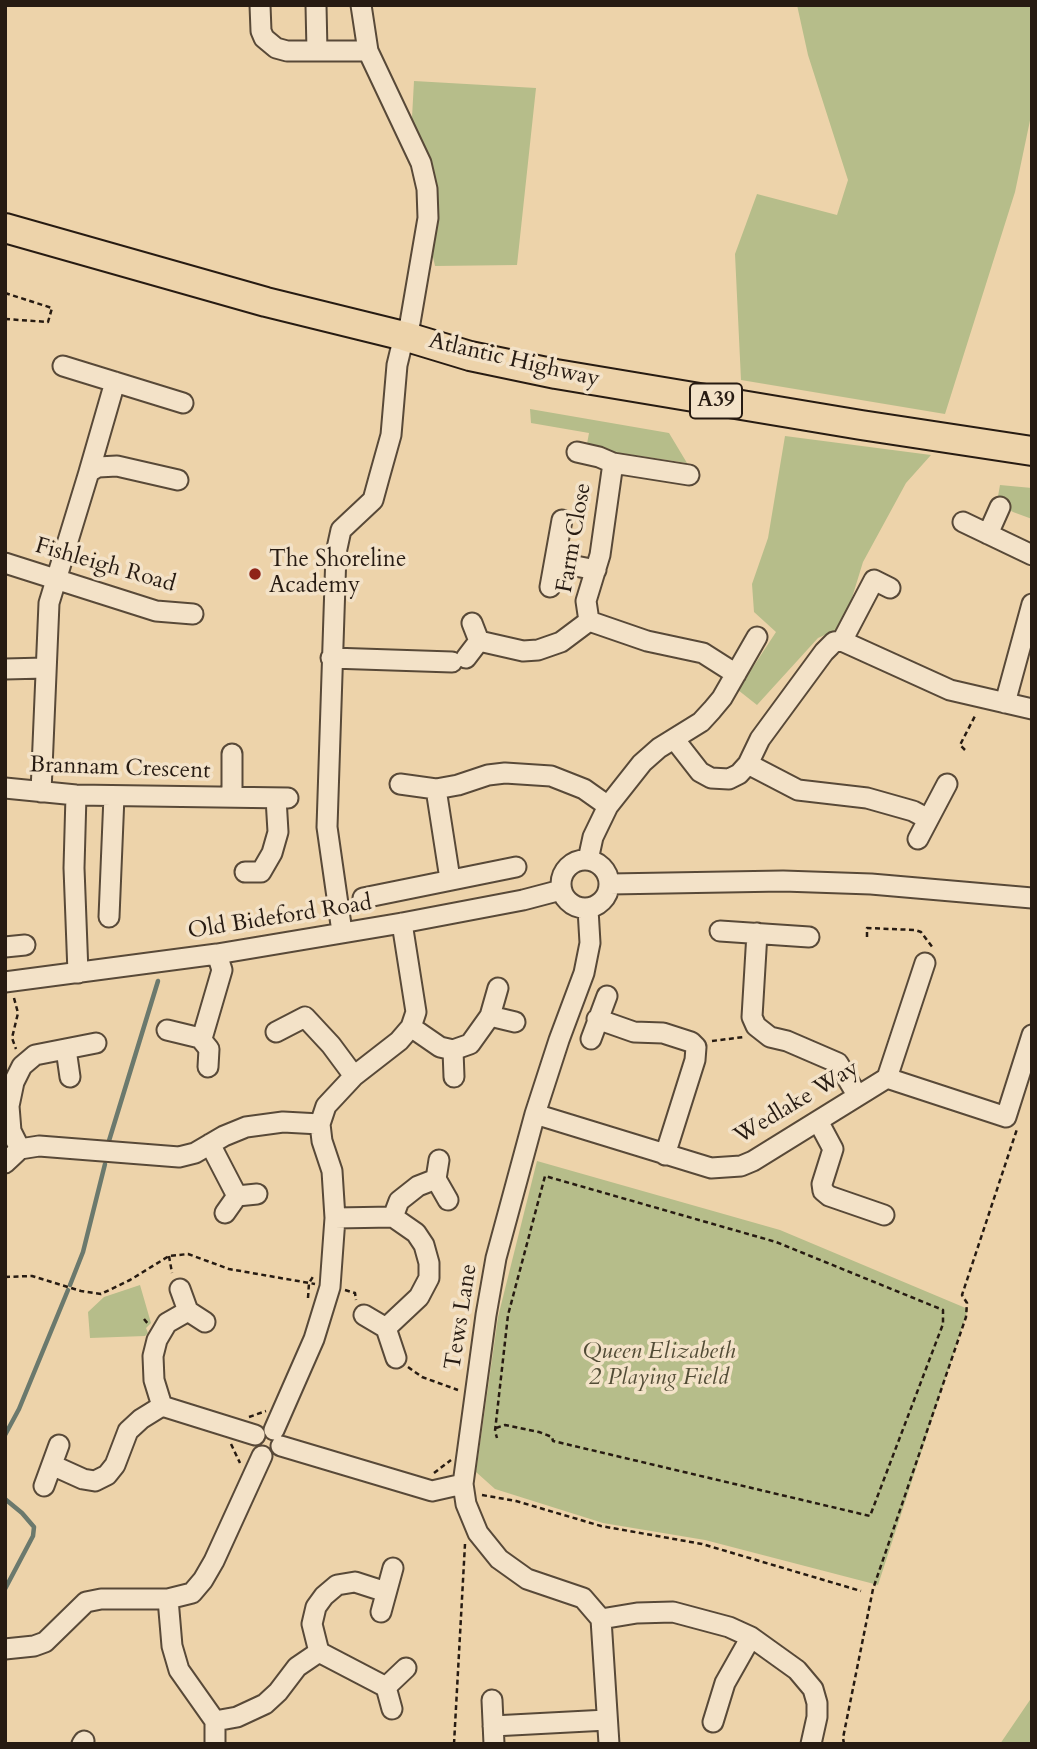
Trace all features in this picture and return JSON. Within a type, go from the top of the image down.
[{"type":"highway","name":"Atlantic Highway","points":[[5,228],[470,356],[556,374],[1032,451]]},
{"type":"street","points":[[260,5],[261,31],[270,45],[287,51],[368,51]]},
{"type":"street","points":[[316,5],[317,51]]},
{"type":"street","points":[[342,932],[327,827],[336,553],[341,530],[373,499],[391,435],[397,365],[410,323],[428,218],[427,190],[416,152],[368,51],[361,5]]},
{"type":"street","points":[[63,366],[183,403]]},
{"type":"street","points":[[41,792],[49,603],[115,382]]},
{"type":"street","name":"Farm Close","points":[[578,452],[612,463],[689,475]]},
{"type":"street","name":"Farm Close","points":[[589,621],[586,601],[600,555],[612,463]]},
{"type":"street","points":[[89,472],[98,467],[117,466],[178,480]]},
{"type":"street","points":[[988,534],[1000,507]]},
{"type":"street","points":[[550,587],[562,520]]},
{"type":"street","points":[[963,522],[1032,555]]},
{"type":"street","points":[[555,562],[596,570]]},
{"type":"street","name":"Fishleigh Road","points":[[5,563],[156,611],[193,614]]},
{"type":"street","points":[[842,641],[874,580],[890,589]]},
{"type":"street","points":[[1005,703],[1032,604]]},
{"type":"street","name":"Farm Close","points":[[331,663],[459,660],[475,632],[523,651],[538,650],[561,642],[589,621]]},
{"type":"street","name":"Farm Close","points":[[589,621],[648,641],[703,653],[736,674]]},
{"type":"street","points":[[588,860],[593,837],[608,806],[642,763],[659,748],[701,722],[722,698],[757,637]]},
{"type":"street","points":[[675,740],[700,772],[710,778],[729,779],[739,774],[748,764],[760,739],[824,652],[834,642],[842,641],[950,690],[1032,709]]},
{"type":"street","points":[[331,663],[420,670]]},
{"type":"street","points":[[5,669],[45,668]]},
{"type":"street","name":"Brannam Crescent","points":[[232,754],[232,797]]},
{"type":"street","points":[[748,764],[798,790],[867,798],[913,811],[928,819]]},
{"type":"street","points":[[400,784],[436,789],[496,774],[551,776],[584,789],[608,806]]},
{"type":"street","points":[[918,839],[947,784]]},
{"type":"street","name":"Brannam Crescent","points":[[5,788],[76,795],[282,798],[278,832],[272,853],[261,872],[245,872]]},
{"type":"street","points":[[436,789],[450,879]]},
{"type":"street","points":[[76,795],[74,868],[78,973]]},
{"type":"street","points":[[109,917],[114,796]]},
{"type":"street","points":[[588,860],[596,862],[604,869],[610,884],[608,894],[602,902],[588,909],[570,904],[561,890],[561,881],[570,865],[588,860]]},
{"type":"street","points":[[363,898],[516,867]]},
{"type":"street","points":[[610,884],[783,881],[871,884],[1032,898]]},
{"type":"street","name":"Old Bideford Road","points":[[6,982],[217,954],[402,923],[561,890]]},
{"type":"street","name":"Tews Lane","points":[[588,909],[590,943],[584,973],[535,1114],[496,1258],[464,1490],[470,1517],[487,1546],[512,1570],[527,1579],[583,1598],[601,1619]]},
{"type":"street","points":[[5,1649],[45,1642],[86,1602],[102,1599],[168,1599],[192,1593],[204,1580],[262,1456],[273,1456],[270,1437],[314,1339],[330,1287],[335,1218],[332,1171],[322,1141],[320,1124],[326,1106],[354,1076],[399,1041],[411,1027],[416,1012],[402,923]]},
{"type":"street","points":[[720,931],[809,937]]},
{"type":"street","points":[[758,933],[752,1017],[762,1032],[838,1063],[857,1095]]},
{"type":"street","points":[[5,947],[26,945]]},
{"type":"street","points":[[200,1038],[222,970],[217,954]]},
{"type":"street","name":"Wedlake Way","points":[[535,1114],[711,1168],[741,1166],[887,1078],[930,957]]},
{"type":"street","points":[[411,1027],[440,1047],[453,1050],[470,1044],[490,1016],[498,988]]},
{"type":"street","points":[[591,1039],[607,996]]},
{"type":"street","points":[[276,1032],[307,1009],[354,1076]]},
{"type":"street","points":[[490,1016],[515,1022]]},
{"type":"street","points":[[597,1019],[634,1032],[663,1033],[691,1042],[696,1047],[695,1060],[665,1155]]},
{"type":"street","points":[[167,1030],[200,1038],[209,1049],[208,1067]]},
{"type":"street","points":[[887,1078],[1006,1117],[1032,1035]]},
{"type":"street","points":[[20,1149],[11,1131],[9,1106],[14,1082],[22,1066],[35,1055],[96,1043]]},
{"type":"street","points":[[66,1049],[70,1077]]},
{"type":"street","points":[[453,1050],[454,1077]]},
{"type":"street","points":[[818,1121],[833,1149],[822,1184],[823,1191],[829,1196],[884,1215]]},
{"type":"street","points":[[5,1163],[20,1149],[39,1146],[179,1157],[195,1153],[246,1126],[283,1122],[320,1124]]},
{"type":"street","points":[[211,1144],[237,1196]]},
{"type":"street","points":[[393,1217],[399,1200],[437,1170],[448,1200]]},
{"type":"street","points":[[225,1213],[237,1196],[257,1194]]},
{"type":"street","points":[[335,1218],[393,1217],[416,1233],[424,1245],[429,1263],[429,1278],[419,1297],[386,1328]]},
{"type":"street","points":[[180,1289],[188,1311],[205,1322]]},
{"type":"street","points":[[162,1406],[152,1366],[154,1350],[167,1323],[188,1311]]},
{"type":"street","points":[[364,1315],[386,1328],[396,1358]]},
{"type":"street","points":[[52,1465],[83,1479],[95,1481],[107,1475],[115,1465],[128,1431],[162,1406],[270,1437],[432,1491],[464,1490]]},
{"type":"street","points":[[44,1486],[59,1445]]},
{"type":"street","points":[[381,1612],[393,1569]]},
{"type":"street","points":[[318,1652],[312,1624],[316,1607],[324,1596],[337,1586],[355,1582],[386,1592]]},
{"type":"street","points":[[168,1599],[172,1646],[179,1670],[215,1721],[215,1744]]},
{"type":"street","points":[[608,1744],[601,1619],[646,1612],[673,1612],[729,1627],[751,1637],[797,1670],[813,1689],[817,1703],[811,1744]]},
{"type":"street","points":[[713,1722],[725,1683],[751,1637]]},
{"type":"street","points":[[215,1721],[237,1717],[265,1704],[278,1692],[296,1667],[318,1652]]},
{"type":"street","points":[[318,1652],[386,1687],[392,1709]]},
{"type":"street","points":[[386,1687],[406,1668]]},
{"type":"street","points":[[492,1700],[494,1735],[607,1720]]},
{"type":"path","points":[[5,293],[52,308],[48,322],[5,319]]},
{"type":"path","points":[[965,750],[960,745],[984,698]]},
{"type":"path","points":[[867,937],[867,928],[915,930],[921,932],[930,957]]},
{"type":"path","points":[[6,982],[14,995],[18,1013],[12,1038],[26,1062]]},
{"type":"path","points":[[696,1047],[705,1042],[748,1037],[762,1032]]},
{"type":"path","points":[[844,1744],[873,1589],[965,1317],[967,1303],[962,1295],[1018,1126]]},
{"type":"path","points":[[496,1428],[505,1425],[539,1432],[552,1437],[553,1441],[870,1516],[943,1324],[943,1310],[776,1242],[545,1176],[508,1315],[496,1428],[497,1438]]},
{"type":"path","points":[[5,1277],[32,1276],[81,1291],[101,1294],[169,1256],[188,1254],[229,1269],[310,1284]]},
{"type":"path","points":[[308,1300],[312,1276],[318,1271]]},
{"type":"path","points":[[396,1358],[422,1377],[462,1391]]},
{"type":"path","points":[[243,1470],[229,1440],[232,1428],[237,1420],[274,1408]]},
{"type":"path","points":[[418,1486],[468,1446]]},
{"type":"path","points":[[464,1490],[601,1526],[702,1544],[862,1591]]},
{"type":"path","points":[[454,1744],[459,1617],[470,1517]]},
{"type":"green space","points":[[797,5],[1032,5],[1032,111],[1015,192],[945,414],[741,380],[735,254],[757,194],[837,215],[848,180],[808,55]]},
{"type":"green space","points":[[414,81],[536,88],[517,265],[435,266],[410,154]]},
{"type":"green space","points":[[530,409],[669,433],[687,463],[613,452],[587,444],[589,433],[531,423]]},
{"type":"green space","points":[[785,436],[931,455],[906,483],[863,562],[843,627],[818,638],[757,705],[738,690],[776,632],[754,612],[752,584],[768,538]]},
{"type":"green space","points":[[1000,485],[1032,488],[1032,519],[997,502]]},
{"type":"green space","name":"Queen Elizabeth 2 Playing Field","points":[[537,1161],[780,1230],[968,1309],[878,1585],[705,1540],[603,1523],[495,1489],[476,1472],[498,1317]]},
{"type":"green space","points":[[140,1285],[151,1323],[146,1328],[148,1333],[145,1336],[90,1338],[88,1312],[104,1297]]},
{"type":"green space","points":[[1032,1697],[1032,1744],[1000,1744]]},
{"type":"waterway","points":[[108,1144],[158,981]]},
{"type":"waterway","points":[[70,1285],[83,1252],[105,1164]]},
{"type":"waterway","points":[[5,1435],[19,1409],[68,1290]]},
{"type":"waterway","points":[[5,1499],[34,1527],[33,1536],[5,1589]]},
{"type":"place","name":"The Shoreline Academy","points":[[255,574]]}]
